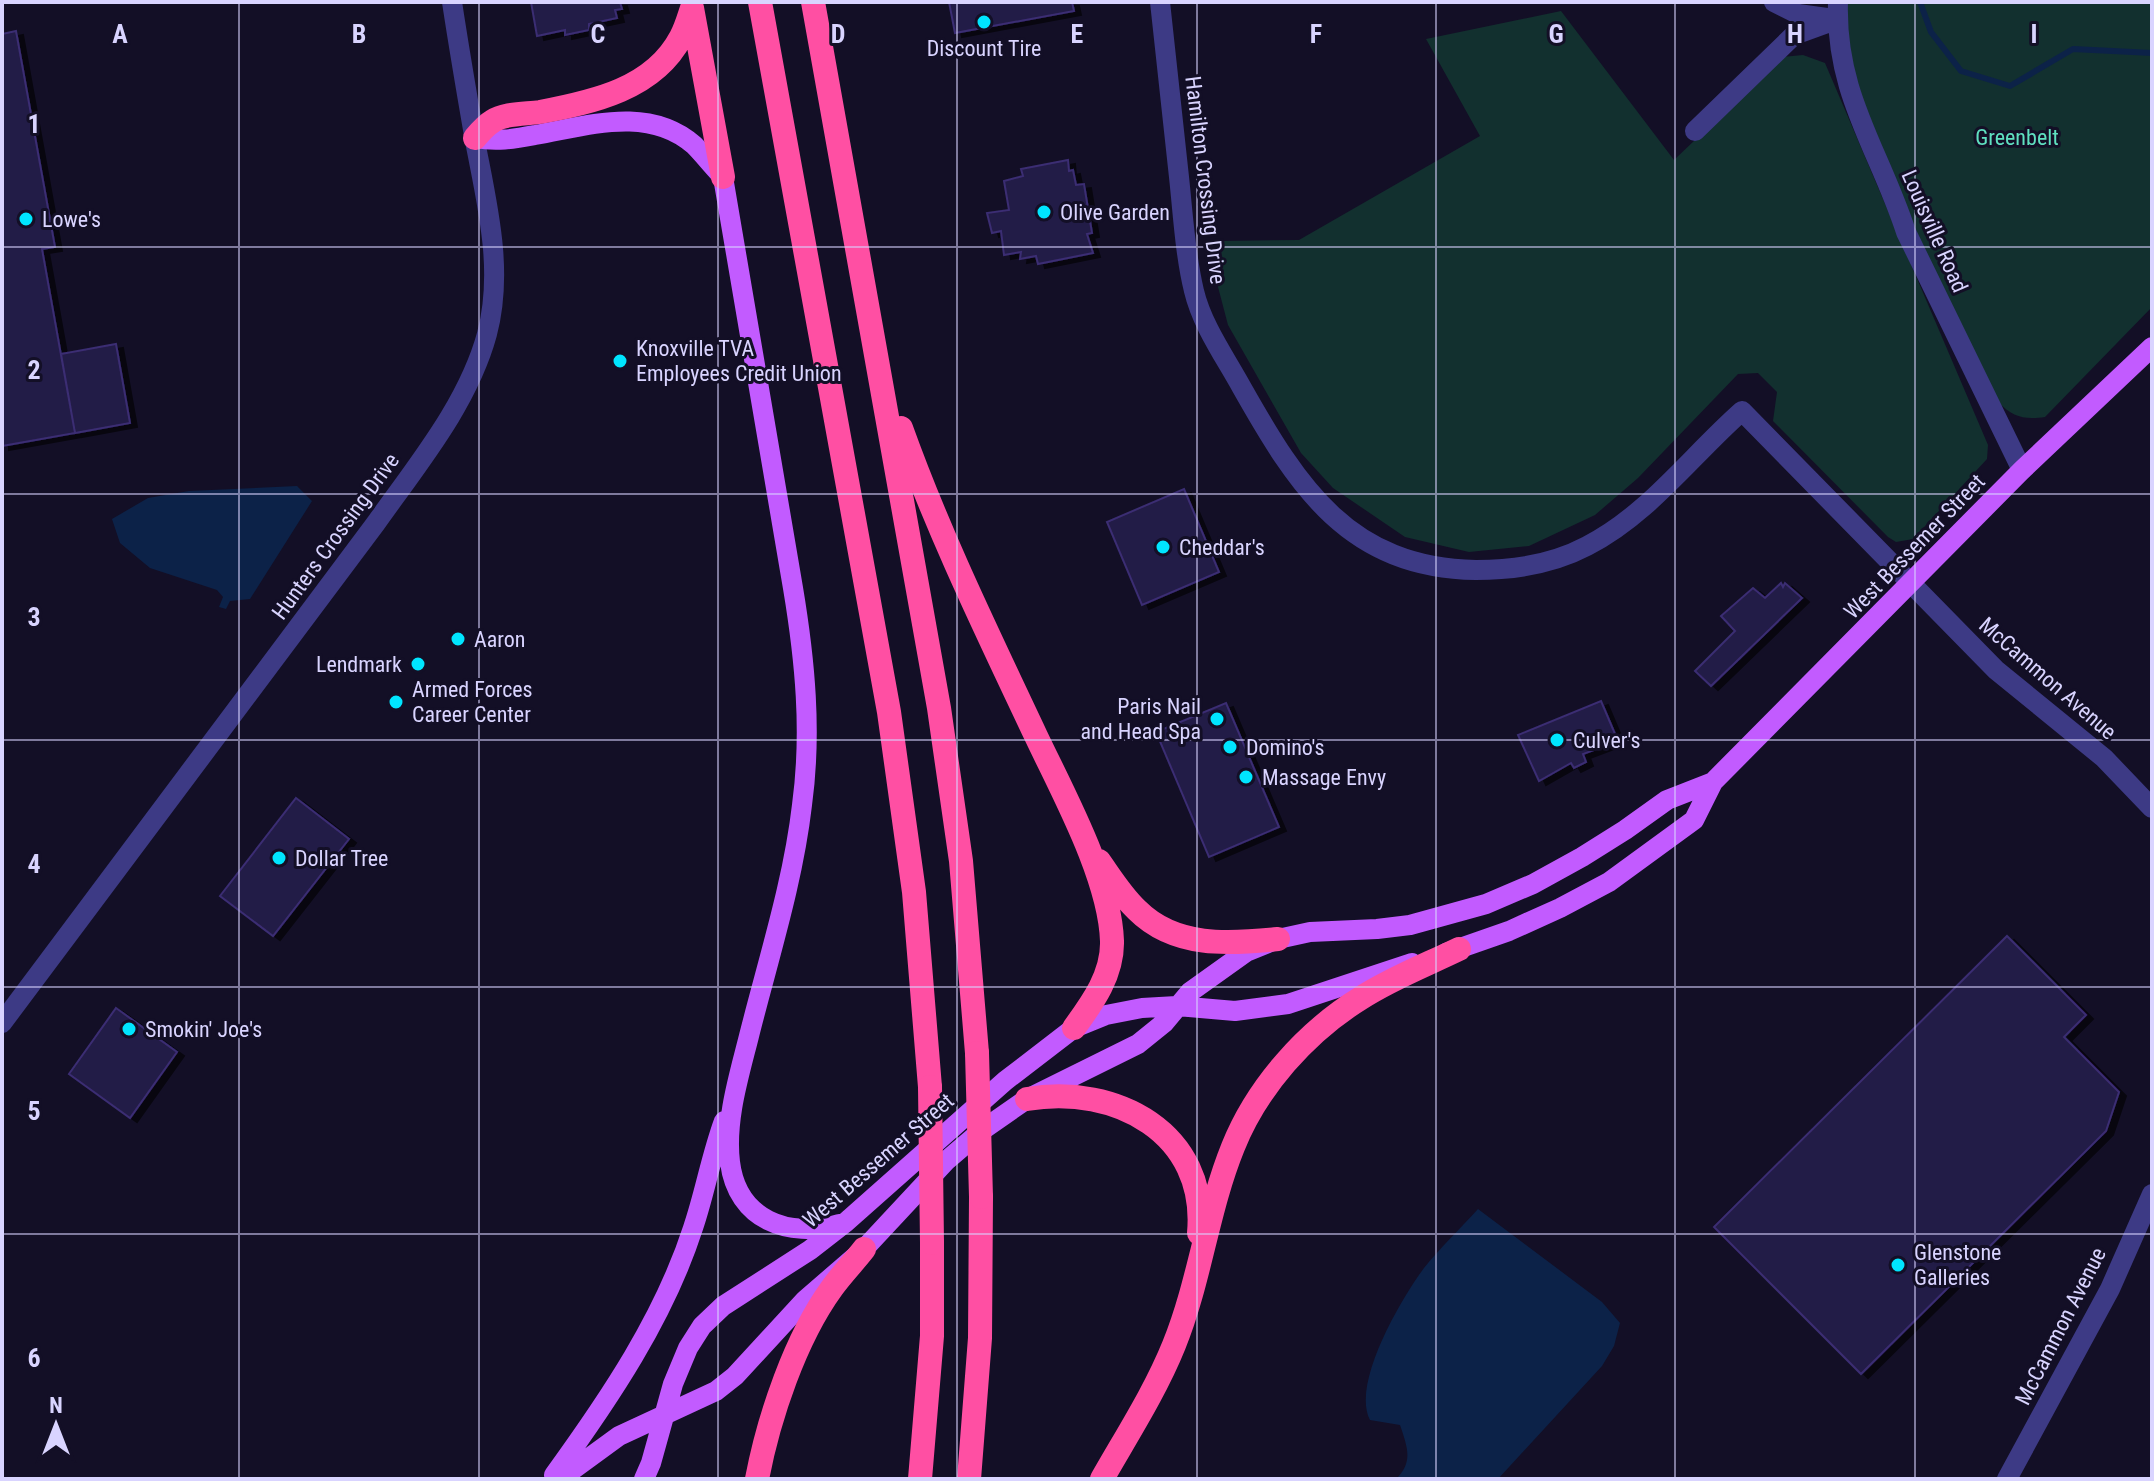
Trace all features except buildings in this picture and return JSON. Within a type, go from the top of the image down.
[{"type":"highway","points":[[760,2],[889,712],[914,892],[930,1087],[932,1243],[932,1336],[920,1479]]},
{"type":"highway","points":[[813,2],[948,769],[969,933],[977,1053],[981,1197],[980,1338],[969,1479]]},
{"type":"highway","points":[[475,138],[494,119],[580,105],[637,82],[653,72],[667,57],[681,37],[692,5]]},
{"type":"highway","points":[[692,5],[723,177]]},
{"type":"highway","points":[[879,366],[942,534],[1086,843],[1109,914],[1112,943],[1109,968],[1101,988],[1074,1028]]},
{"type":"highway","points":[[1086,843],[1122,893],[1157,927],[1208,942],[1278,939]]},
{"type":"highway","points":[[1102,1479],[1174,1345],[1233,1147],[1249,1114],[1273,1079],[1305,1042],[1348,1007],[1459,949]]},
{"type":"highway","points":[[1027,1099],[1066,1096],[1107,1102],[1141,1117],[1164,1134],[1180,1153],[1197,1189],[1200,1219],[1194,1283]]},
{"type":"highway","points":[[757,1479],[769,1431],[807,1329],[832,1287],[864,1249]]},
{"type":"main road","points":[[475,138],[497,142],[597,122],[651,123],[675,132],[694,145],[723,177],[804,655],[807,701],[802,806],[735,1095],[730,1161],[737,1186],[753,1209],[780,1227],[801,1231],[820,1230],[846,1222]]},
{"type":"main road","name":"West Bessemer Street","points":[[644,1479],[651,1463],[662,1415],[688,1348],[702,1326],[723,1306],[810,1250],[846,1222],[1005,1081],[1074,1028],[1106,1015],[1142,1008],[1177,1006],[1235,1011],[1288,1004],[1371,974],[1459,949],[1560,908],[1609,882],[1694,820],[1713,782],[2022,470],[2152,347]]},
{"type":"main road","name":"West Bessemer Street","points":[[560,1479],[619,1436],[716,1391],[735,1376],[805,1300],[864,1249],[946,1161],[981,1131],[1027,1099],[1138,1044],[1164,1023],[1190,992],[1246,952],[1278,939],[1310,932],[1410,925],[1486,904],[1533,884],[1582,857],[1667,800],[1713,782]]},
{"type":"main road","points":[[551,1479],[625,1372],[672,1279],[693,1229],[719,1136],[735,1095]]},
{"type":"street","name":"Hunters Crossing Drive","points":[[2,1023],[376,523],[452,410],[482,346],[492,303],[495,265],[452,2]]},
{"type":"street","name":"Hamilton Crossing Drive","points":[[1160,2],[1194,291],[1203,316],[1274,444],[1296,478],[1349,531],[1376,547],[1433,566],[1491,570],[1523,568],[1551,560],[1585,548],[1622,526],[1742,411],[1912,584]]},
{"type":"street","points":[[1774,2],[1798,14],[1838,11]]},
{"type":"street","points":[[1695,131],[1794,35],[1838,11]]},
{"type":"street","name":"Louisville Road","points":[[1838,11],[1839,47],[1846,81],[1861,123],[1906,232],[2022,470]]},
{"type":"street","name":"McCammon Avenue","points":[[1912,584],[1996,670],[2104,758],[2152,808]]},
{"type":"street","name":"McCammon Avenue","points":[[2007,1479],[2110,1289],[2152,1194]]},
{"type":"green space","name":"Greenbelt","points":[[1839,2],[2152,2],[2152,307],[2045,417],[2019,416],[1998,402],[1898,207],[1843,69]]},
{"type":"green space","points":[[1561,11],[1674,160],[1782,57],[1803,55],[1825,63],[1988,445],[1987,459],[1913,539],[1896,542],[1888,537],[1773,421],[1777,392],[1758,373],[1738,374],[1638,478],[1595,515],[1529,546],[1469,552],[1405,537],[1333,488],[1301,453],[1228,325],[1207,245],[1221,241],[1299,240],[1480,136],[1426,39]]},
{"type":"water","points":[[297,486],[312,501],[250,599],[230,601],[226,609],[219,607],[223,597],[217,590],[150,568],[120,543],[112,519],[148,498],[189,491]]},
{"type":"water","points":[[1478,1209],[1602,1302],[1620,1323],[1614,1346],[1602,1366],[1498,1479],[1396,1479],[1405,1466],[1407,1447],[1400,1425],[1370,1420],[1366,1404],[1367,1385],[1373,1364],[1392,1320],[1414,1282]]},
{"type":"waterway","points":[[1920,2],[1931,32],[1961,71],[2010,86],[2073,49],[2152,53]]},
{"type":"place","name":"Discount Tire","points":[[984,22]]},
{"type":"place","name":"Olive Garden","points":[[1044,212]]},
{"type":"place","name":"Lowe's","points":[[26,219]]},
{"type":"place","name":"Knoxville TVA Employees Credit Union","points":[[620,361]]},
{"type":"place","name":"Cheddar's","points":[[1163,547]]},
{"type":"place","name":"Aaron","points":[[458,639]]},
{"type":"place","name":"Lendmark","points":[[418,664]]},
{"type":"place","name":"Armed Forces Career Center","points":[[396,702]]},
{"type":"place","name":"Paris Nail and Head Spa","points":[[1217,719]]},
{"type":"place","name":"Culver's","points":[[1557,740]]},
{"type":"place","name":"Domino's","points":[[1230,747]]},
{"type":"place","name":"Massage Envy","points":[[1246,777]]},
{"type":"place","name":"Dollar Tree","points":[[279,858]]},
{"type":"place","name":"Smokin' Joe's","points":[[129,1029]]},
{"type":"place","name":"Glenstone Galleries","points":[[1898,1265]]}]
